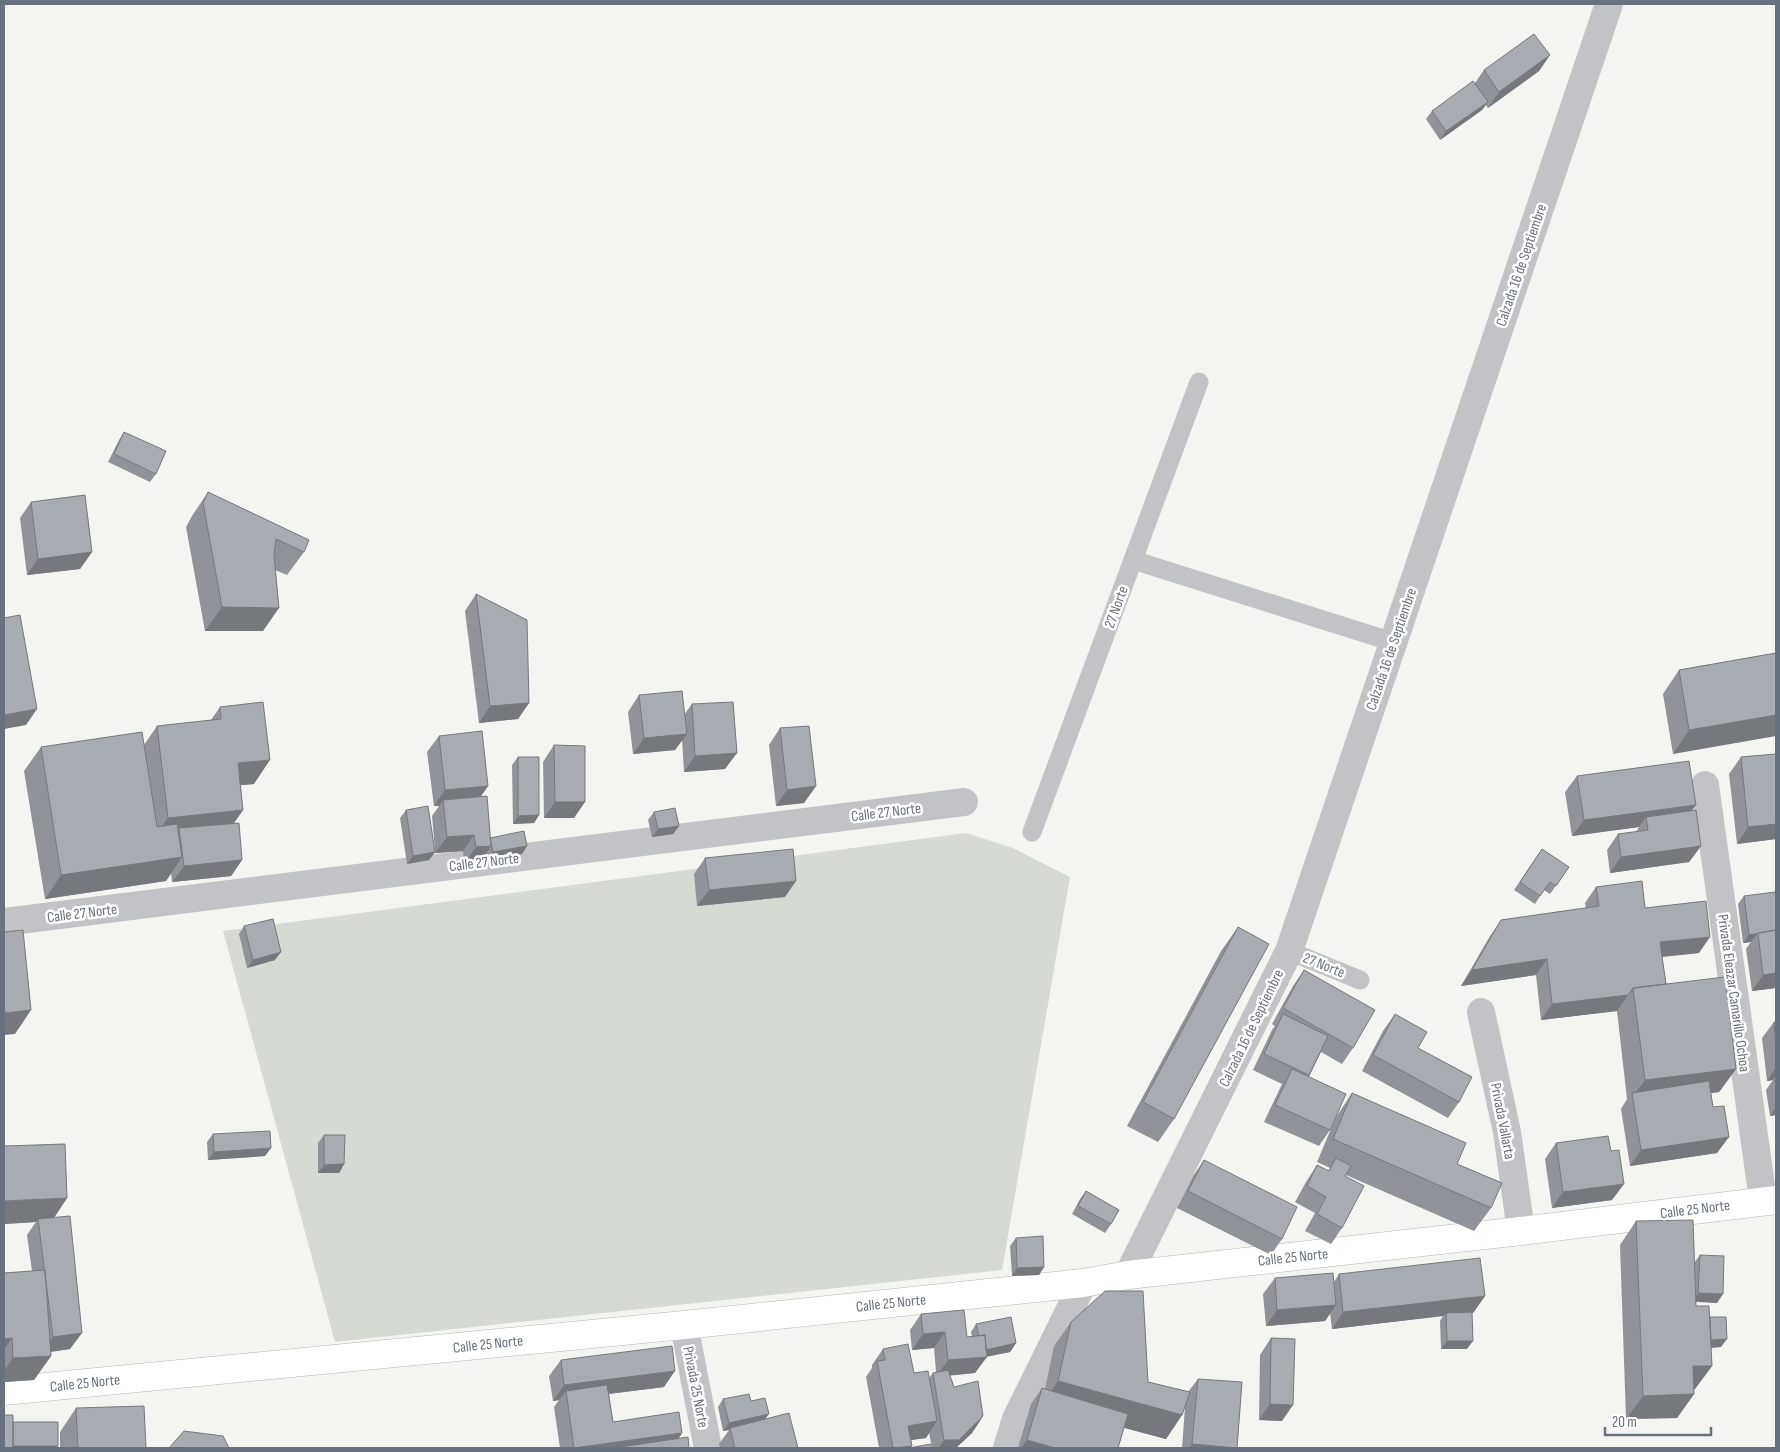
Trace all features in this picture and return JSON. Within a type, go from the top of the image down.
[{"type":"street","name":"Calzada 16 de Septiembre","points":[[1128,1275],[1289,951],[1609,4]]},
{"type":"street","name":"Privada Eleazar Camarillo Ochoa","points":[[1705,785],[1770,1200]]},
{"type":"street","name":"Calle 27 Norte","points":[[4,922],[964,802]]},
{"type":"street","name":"Privada Vallarta","points":[[1481,1012],[1507,1132],[1521,1231]]},
{"type":"street","name":"Calle 25 Norte","points":[[4,1391],[684,1325],[1084,1283],[1128,1275],[1521,1231],[1770,1200]]},
{"type":"street","points":[[1006,1448],[1016,1418],[1084,1283]]},
{"type":"street","name":"Privada 25 Norte","points":[[684,1325],[708,1448]]},
{"type":"lane","name":"27 Norte","points":[[1032,832],[1199,382]]},
{"type":"lane","points":[[1133,560],[1394,642]]},
{"type":"lane","name":"27 Norte","points":[[1289,951],[1360,980]]},
{"type":"shaded area","points":[[966,833],[1013,848],[1070,877],[1002,1270],[335,1342],[223,931]]},
{"type":"building","points":[[1534,34],[1550,55],[1499,92],[1484,70]]},
{"type":"building","points":[[1473,81],[1488,102],[1446,131],[1432,111]]},
{"type":"building","points":[[124,432],[166,451],[156,474],[114,454]]},
{"type":"building","points":[[208,492],[309,540],[304,552],[276,539],[274,555],[279,608],[222,607],[203,503]]},
{"type":"building","points":[[85,495],[92,552],[38,559],[31,502]]},
{"type":"building","points":[[476,594],[527,620],[529,703],[490,706]]},
{"type":"building","points":[[20,615],[37,709],[4,715],[4,618]]},
{"type":"building","points":[[1776,653],[1776,715],[1689,730],[1679,670]]},
{"type":"building","points":[[682,691],[687,734],[644,738],[639,695]]},
{"type":"building","points":[[263,702],[270,760],[238,763],[243,810],[168,818],[157,726],[221,719],[220,707]]},
{"type":"building","points":[[733,702],[737,753],[695,756],[692,704]]},
{"type":"building","points":[[809,726],[816,786],[787,790],[780,728]]},
{"type":"building","points":[[482,731],[488,786],[445,790],[439,736]]},
{"type":"building","points":[[142,732],[157,827],[177,824],[182,857],[61,875],[41,747]]},
{"type":"building","points":[[554,745],[585,746],[585,802],[555,802]]},
{"type":"building","points":[[1776,754],[1776,824],[1748,827],[1741,757]]},
{"type":"building","points":[[518,757],[539,757],[539,815],[518,816]]},
{"type":"building","points":[[1689,761],[1696,805],[1584,820],[1577,776]]},
{"type":"building","points":[[487,796],[491,846],[476,847],[474,835],[447,837],[443,800]]},
{"type":"building","points":[[428,806],[435,852],[413,856],[406,810]]},
{"type":"building","points":[[675,808],[679,826],[658,829],[654,812]]},
{"type":"building","points":[[1696,810],[1701,846],[1621,857],[1618,834],[1648,830],[1646,817]]},
{"type":"building","points":[[239,823],[242,860],[184,866],[179,828]]},
{"type":"building","points":[[524,831],[527,846],[493,852],[490,838]]},
{"type":"building","points":[[793,849],[796,881],[709,890],[705,858]]},
{"type":"building","points":[[1542,849],[1569,867],[1556,886],[1550,882],[1540,896],[1520,882]]},
{"type":"building","points":[[1642,881],[1645,908],[1706,901],[1710,937],[1660,942],[1666,984],[1633,988],[1628,995],[1552,1004],[1547,959],[1472,970],[1501,920],[1599,906],[1596,887]]},
{"type":"building","points":[[1775,892],[1776,930],[1749,935],[1744,896]]},
{"type":"building","points":[[273,919],[281,952],[253,960],[244,926]]},
{"type":"building","points":[[1238,927],[1269,944],[1174,1119],[1143,1102]]},
{"type":"building","points":[[23,930],[31,1010],[4,1013],[4,932]]},
{"type":"building","points":[[1776,930],[1776,973],[1763,975],[1758,933]]},
{"type":"building","points":[[1304,970],[1375,1010],[1353,1048],[1283,1008]]},
{"type":"building","points":[[1725,977],[1736,1069],[1645,1080],[1633,988]]},
{"type":"building","points":[[1283,1014],[1328,1036],[1309,1075],[1264,1054]]},
{"type":"building","points":[[1395,1014],[1427,1032],[1418,1048],[1472,1077],[1459,1102],[1373,1055]]},
{"type":"building","points":[[1774,1022],[1776,1022],[1776,1047]]},
{"type":"building","points":[[1292,1069],[1346,1094],[1330,1130],[1275,1105]]},
{"type":"building","points":[[1709,1081],[1713,1107],[1724,1106],[1729,1137],[1641,1150],[1632,1093]]},
{"type":"building","points":[[1352,1093],[1466,1143],[1457,1164],[1502,1183],[1491,1208],[1333,1139]]},
{"type":"building","points":[[270,1131],[271,1148],[214,1152],[213,1134]]},
{"type":"building","points":[[324,1135],[345,1135],[344,1164],[324,1165]]},
{"type":"building","points":[[1608,1136],[1611,1151],[1619,1150],[1624,1184],[1563,1192],[1556,1143]]},
{"type":"building","points":[[65,1144],[67,1198],[4,1201],[4,1146]]},
{"type":"building","points":[[1336,1158],[1351,1166],[1345,1176],[1364,1186],[1342,1228],[1317,1214],[1326,1197],[1307,1186],[1317,1165],[1329,1171]]},
{"type":"building","points":[[1204,1160],[1297,1207],[1282,1239],[1188,1191]]},
{"type":"building","points":[[1086,1191],[1119,1210],[1111,1224],[1078,1206]]},
{"type":"building","points":[[70,1216],[82,1333],[53,1337],[38,1219]]},
{"type":"building","points":[[1693,1220],[1696,1306],[1709,1306],[1712,1366],[1693,1366],[1694,1394],[1643,1396],[1636,1221]]},
{"type":"building","points":[[1043,1236],[1044,1267],[1017,1268],[1016,1238]]},
{"type":"building","points":[[1700,1255],[1724,1256],[1723,1294],[1698,1293]]},
{"type":"building","points":[[1480,1258],[1485,1296],[1343,1312],[1339,1274]]},
{"type":"building","points":[[45,1270],[51,1356],[13,1358],[12,1338],[4,1339],[4,1273]]},
{"type":"building","points":[[1333,1273],[1336,1305],[1277,1310],[1275,1278]]},
{"type":"building","points":[[1105,1291],[1143,1291],[1148,1382],[1190,1392],[1182,1415],[1058,1381],[1071,1322]]},
{"type":"building","points":[[964,1310],[967,1337],[985,1335],[987,1357],[948,1360],[945,1332],[923,1334],[921,1314]]},
{"type":"building","points":[[1472,1312],[1473,1341],[1447,1341],[1446,1313]]},
{"type":"building","points":[[1011,1317],[1016,1343],[986,1350],[985,1335],[979,1336],[976,1324]]},
{"type":"building","points":[[1710,1317],[1726,1317],[1727,1339],[1711,1340]]},
{"type":"building","points":[[1271,1338],[1295,1339],[1293,1405],[1270,1404]]},
{"type":"building","points":[[908,1344],[914,1373],[928,1371],[937,1421],[908,1426],[912,1446],[893,1448],[877,1361],[885,1360],[883,1349]]},
{"type":"building","points":[[672,1346],[675,1371],[564,1385],[561,1360]]},
{"type":"building","points":[[948,1370],[954,1387],[978,1381],[983,1416],[959,1440],[944,1440],[933,1373]]},
{"type":"building","points":[[1198,1379],[1242,1382],[1237,1448],[1192,1444]]},
{"type":"building","points":[[607,1385],[613,1422],[679,1412],[682,1433],[574,1448],[566,1391]]},
{"type":"building","points":[[1042,1388],[1128,1414],[1118,1448],[1055,1448],[1027,1440]]},
{"type":"building","points":[[749,1394],[751,1401],[765,1398],[769,1414],[729,1423],[723,1399]]},
{"type":"building","points":[[144,1406],[146,1448],[78,1448],[76,1408]]},
{"type":"building","points":[[789,1413],[798,1448],[735,1448],[730,1428]]},
{"type":"building","points":[[4,1415],[13,1415],[13,1448],[4,1448]]},
{"type":"building","points":[[13,1422],[58,1422],[58,1446],[13,1446]]},
{"type":"building","points":[[184,1431],[223,1436],[229,1448],[169,1448]]},
{"type":"building","points":[[688,1437],[689,1448],[614,1448]]},
{"type":"building","points":[[931,1444],[931,1448],[909,1448]]}]
